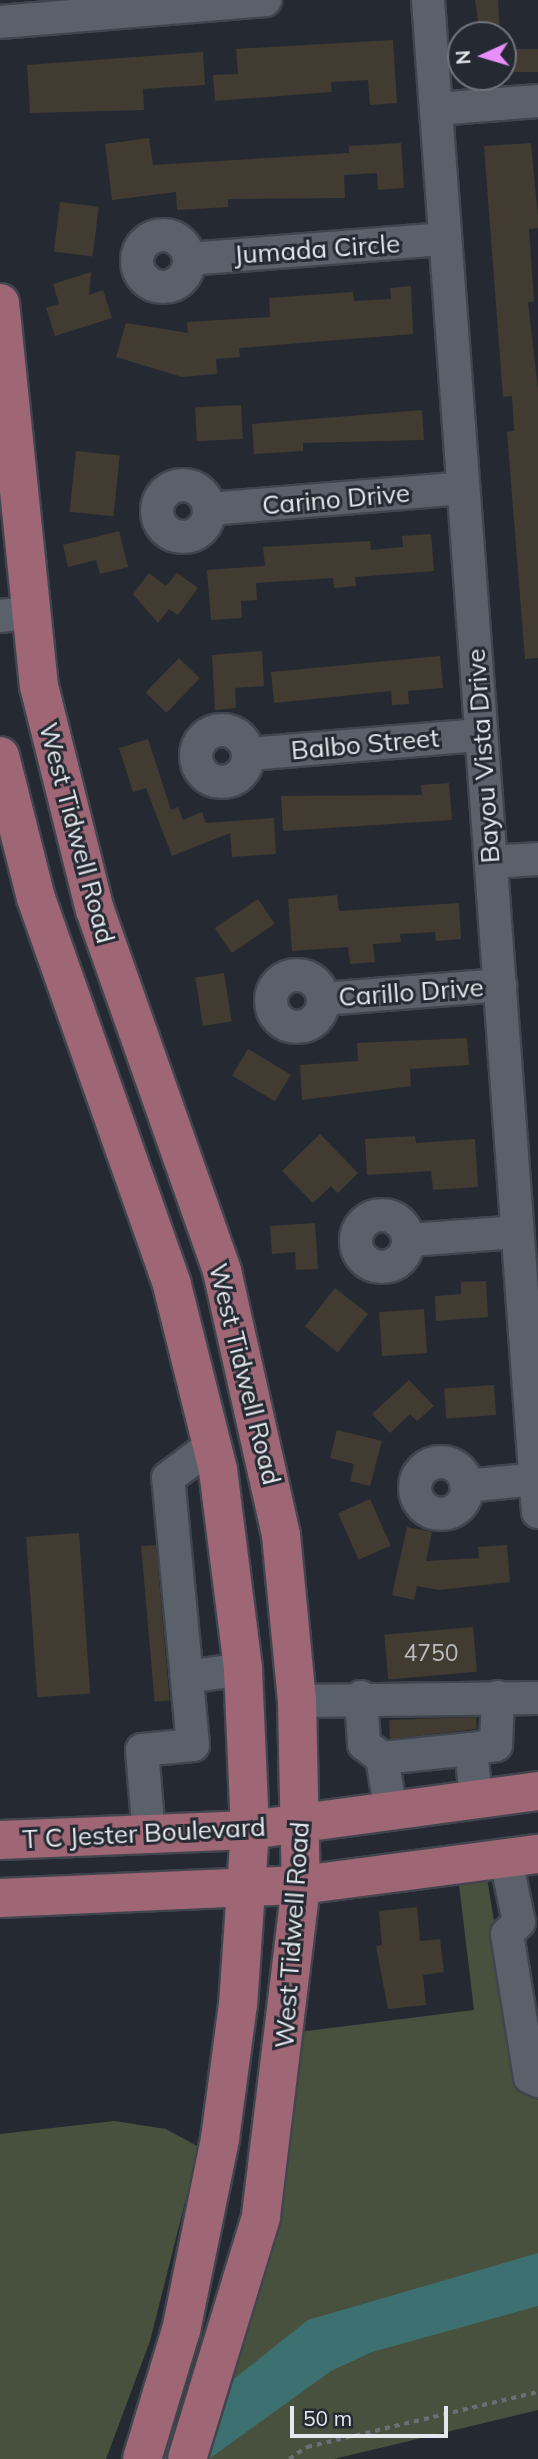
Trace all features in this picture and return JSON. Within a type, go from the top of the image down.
[{"type":"main road","name":"West Tidwell Road","points":[[0,303],[14,614],[65,804],[136,1029],[222,1271],[268,1460],[297,1701],[302,1824],[301,1885],[263,2203],[241,2297],[187,2459]]},
{"type":"main road","name":"West Tidwell Road","points":[[0,756],[36,898],[172,1285],[215,1458],[243,1669],[250,1830],[248,1888],[220,2139],[181,2330],[142,2459]]},
{"type":"main road","points":[[89,1046],[136,1029]]},
{"type":"main road","points":[[215,1458],[268,1460]]},
{"type":"main road","name":"T C Jester Boulevard","points":[[0,1840],[250,1830],[538,1791]]},
{"type":"main road","points":[[0,1898],[301,1885],[522,1857]]},
{"type":"street","points":[[0,22],[265,0]]},
{"type":"street","name":"Bayou Vista Drive","points":[[428,0],[538,1512]]},
{"type":"street","points":[[436,109],[538,101]]},
{"type":"street","name":"Jumada Circle","points":[[189,259],[445,239]]},
{"type":"street","name":"Carino Drive","points":[[209,509],[463,488]]},
{"type":"street","name":"Balbo Street","points":[[248,754],[481,735]]},
{"type":"street","points":[[491,862],[538,859]]},
{"type":"street","name":"Carillo Drive","points":[[323,999],[500,985]]},
{"type":"street","points":[[409,1240],[517,1232]]},
{"type":"street","points":[[149,1834],[142,1750],[193,1745],[168,1478],[215,1458]]},
{"type":"street","points":[[466,1486],[536,1479]]},
{"type":"street","points":[[187,1677],[243,1669]]},
{"type":"street","points":[[382,1758],[496,1745],[498,1697]]},
{"type":"street","points":[[361,1698],[364,1744],[382,1758],[391,1812]]},
{"type":"street","points":[[297,1701],[361,1698],[538,1698]]},
{"type":"street","points":[[471,1749],[477,1799]]},
{"type":"street","points":[[522,1857],[529,1920],[507,1934],[526,1977],[530,2077],[538,2081]]},
{"type":"path","points":[[289,2459],[319,2444],[538,2392]]},
{"type":"shaded area","points":[[486,1872],[521,2087],[538,2100],[538,2410],[334,2459],[203,2459],[299,2032],[474,2010],[458,1876]]},
{"type":"shaded area","points":[[114,2121],[166,2129],[199,2147],[150,2341],[106,2459],[0,2459],[0,2134]]},
{"type":"shaded area","points":[[538,2253],[538,2306],[372,2352],[331,2371],[209,2459],[133,2459],[308,2320]]},
{"type":"building","points":[[475,0],[498,0],[499,21],[478,21]]},
{"type":"building","points":[[393,40],[397,103],[370,105],[368,80],[331,82],[332,92],[215,101],[213,75],[238,74],[236,49]]},
{"type":"building","points":[[517,49],[538,49],[538,72],[517,72]]},
{"type":"building","points":[[203,52],[205,85],[143,89],[144,110],[30,113],[27,65]]},
{"type":"building","points":[[149,138],[153,165],[349,153],[349,146],[401,143],[404,188],[378,190],[377,173],[344,175],[345,198],[228,199],[228,207],[177,210],[176,192],[112,200],[105,144]]},
{"type":"building","points":[[531,143],[538,217],[538,228],[529,229],[534,302],[528,302],[538,389],[538,658],[525,659],[507,432],[514,431],[512,396],[503,397],[484,146]]},
{"type":"building","points":[[60,202],[99,207],[93,256],[54,252]]},
{"type":"building","points":[[91,272],[89,295],[103,290],[112,318],[55,336],[46,308],[59,304],[53,284]]},
{"type":"building","points":[[411,286],[413,334],[239,348],[240,357],[216,359],[217,374],[182,377],[116,357],[126,323],[188,333],[187,322],[270,317],[269,298],[353,292],[354,301],[391,299],[390,288]]},
{"type":"building","points":[[241,405],[243,439],[197,441],[195,407]]},
{"type":"building","points":[[422,410],[424,440],[303,443],[303,451],[254,454],[252,424]]},
{"type":"building","points":[[76,451],[120,456],[113,516],[70,512]]},
{"type":"building","points":[[119,531],[128,567],[100,574],[96,560],[68,567],[63,545]]},
{"type":"building","points":[[431,534],[434,571],[355,577],[356,586],[334,588],[333,578],[256,583],[257,600],[241,601],[242,618],[211,620],[207,570],[265,566],[263,547],[370,541],[371,550],[403,547],[402,536]]},
{"type":"building","points":[[149,573],[166,586],[177,573],[198,588],[178,615],[169,609],[158,623],[133,594]]},
{"type":"building","points":[[262,651],[264,686],[235,688],[236,708],[215,710],[212,655]]},
{"type":"building","points":[[440,656],[443,688],[408,691],[409,704],[392,705],[391,691],[274,703],[271,672]]},
{"type":"building","points":[[179,658],[200,678],[167,713],[146,693]]},
{"type":"building","points":[[148,739],[171,810],[178,807],[183,820],[202,812],[206,823],[274,818],[276,854],[232,857],[230,833],[172,856],[146,788],[133,792],[119,748]]},
{"type":"building","points":[[449,783],[452,820],[283,831],[281,796],[422,795],[421,785]]},
{"type":"building","points":[[337,895],[339,911],[459,903],[461,939],[436,941],[435,932],[400,934],[401,942],[373,944],[375,962],[350,964],[348,947],[292,951],[288,899]]},
{"type":"building","points":[[258,899],[275,924],[232,953],[215,928]]},
{"type":"building","points":[[224,973],[232,1021],[203,1026],[195,978]]},
{"type":"building","points":[[467,1038],[469,1065],[410,1069],[411,1086],[302,1100],[300,1065],[358,1061],[357,1043]]},
{"type":"building","points":[[248,1049],[291,1075],[275,1101],[232,1076]]},
{"type":"building","points":[[320,1134],[358,1173],[338,1193],[331,1186],[313,1203],[282,1171]]},
{"type":"building","points":[[415,1136],[416,1143],[475,1139],[478,1187],[433,1190],[431,1171],[367,1175],[365,1139]]},
{"type":"building","points":[[315,1223],[318,1269],[296,1270],[295,1252],[272,1254],[270,1226]]},
{"type":"building","points":[[486,1281],[488,1317],[436,1321],[435,1296],[461,1294],[461,1282]]},
{"type":"building","points":[[335,1288],[368,1314],[338,1352],[305,1327]]},
{"type":"building","points":[[424,1309],[427,1353],[382,1356],[379,1312]]},
{"type":"building","points":[[409,1380],[434,1406],[417,1421],[410,1414],[390,1433],[372,1414]]},
{"type":"building","points":[[494,1385],[496,1415],[446,1418],[444,1388]]},
{"type":"building","points":[[337,1430],[382,1441],[370,1486],[350,1481],[354,1464],[330,1458]]},
{"type":"building","points":[[370,1499],[391,1546],[359,1560],[338,1513]]},
{"type":"building","points":[[407,1527],[432,1532],[426,1561],[479,1558],[478,1547],[507,1545],[510,1582],[439,1590],[417,1586],[414,1600],[392,1595]]},
{"type":"building","points":[[79,1533],[90,1694],[37,1697],[26,1537]]},
{"type":"building","points":[[156,1545],[170,1700],[155,1702],[141,1546]]},
{"type":"building","points":[[473,1627],[477,1672],[388,1680],[384,1635]]},
{"type":"building","points":[[476,1717],[477,1729],[390,1739],[389,1720]]},
{"type":"building","points":[[417,1907],[420,1941],[440,1939],[444,1972],[423,1975],[426,2005],[388,2009],[376,1946],[382,1945],[379,1911]]}]
